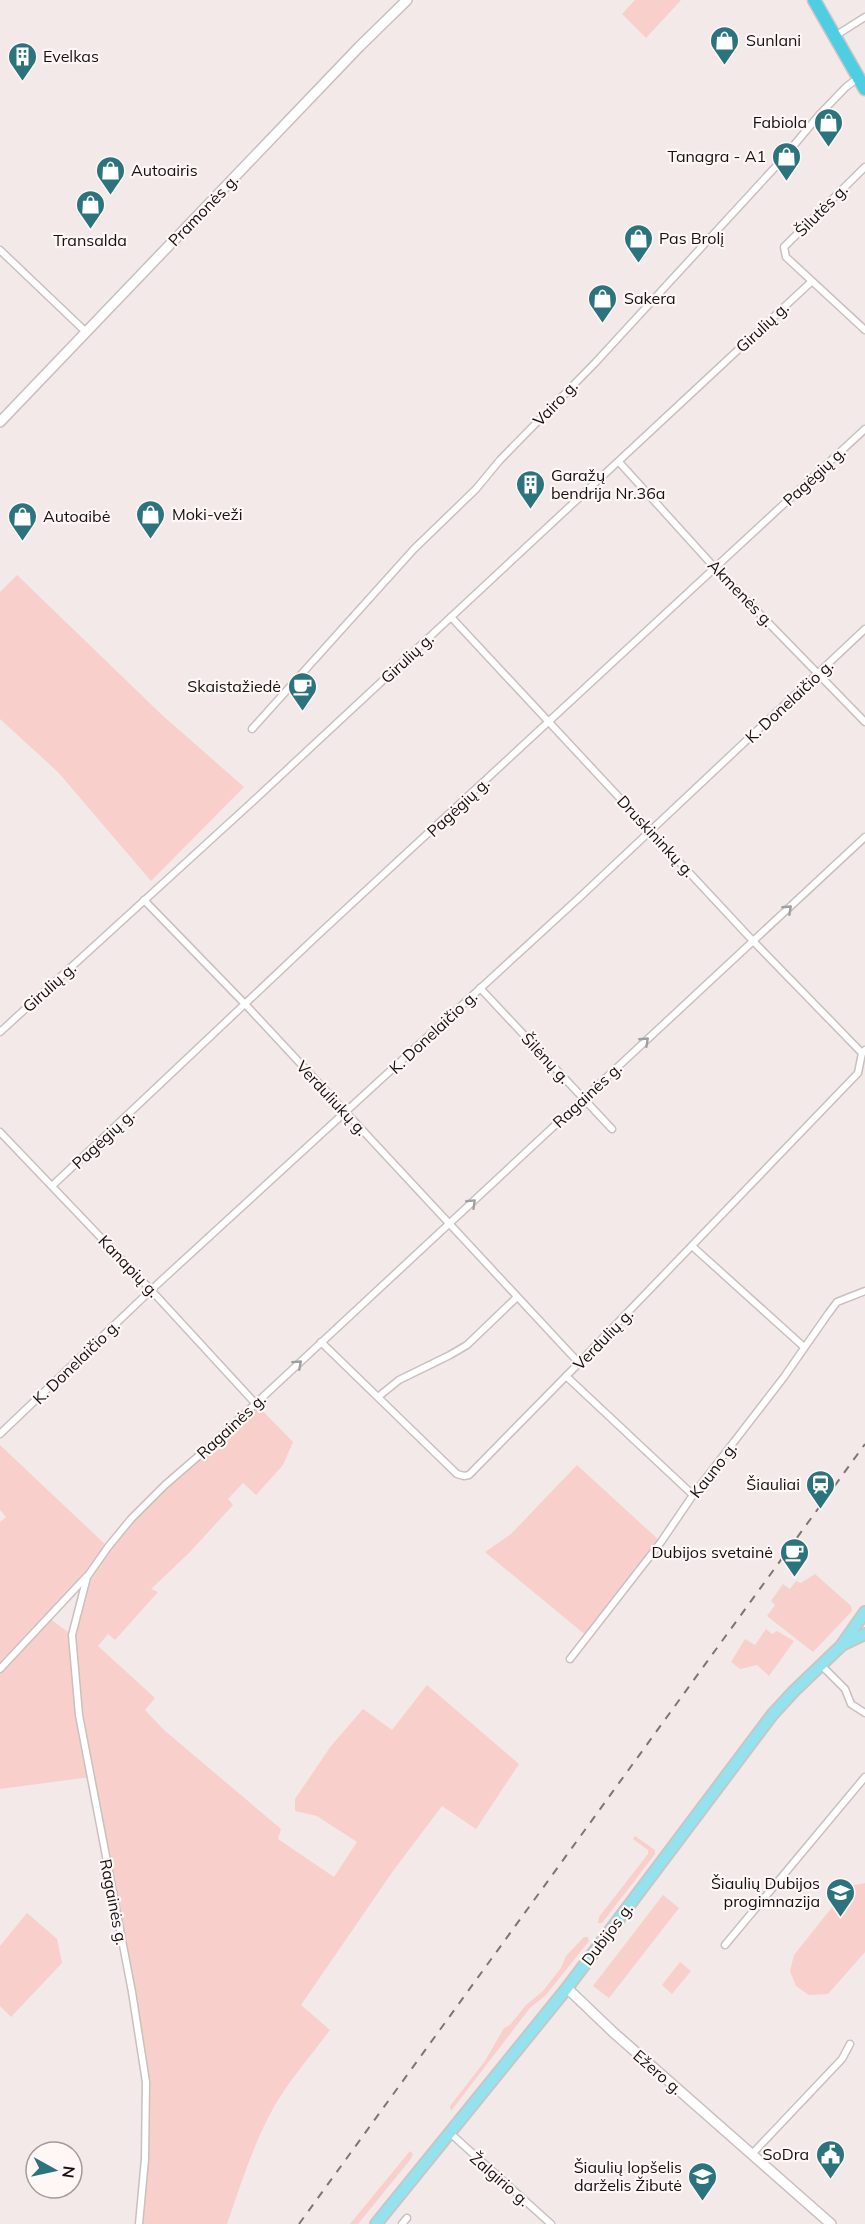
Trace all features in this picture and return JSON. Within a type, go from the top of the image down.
[{"type":"highway","points":[[814,0],[865,89]]},
{"type":"main road","name":"Pramonės g.","points":[[0,422],[344,62],[407,0]]},
{"type":"main road","name":"Dubijos g.","points":[[841,1646],[865,1612]]},
{"type":"main road","name":"Dubijos g.","points":[[376,2224],[567,1988],[760,1731],[820,1664],[841,1646],[865,1634]]},
{"type":"main road","name":"Ežero g.","points":[[567,1988],[613,2032],[831,2224]]},
{"type":"street","points":[[835,36],[865,17]]},
{"type":"street","name":"Vairo g.","points":[[252,729],[414,549],[476,489],[500,460],[595,363],[779,163],[820,114],[858,78]]},
{"type":"street","name":"Šilutės g.","points":[[865,167],[784,247],[786,257],[865,330]]},
{"type":"street","points":[[0,250],[86,332]]},
{"type":"street","name":"Girulių g.","points":[[0,1032],[811,282]]},
{"type":"street","name":"Pagėgių g.","points":[[52,1186],[320,933],[865,429]]},
{"type":"street","name":"Akmenės g.","points":[[619,462],[715,568],[865,722]]},
{"type":"street","name":"Druskininkų g.","points":[[451,617],[753,941],[863,1052]]},
{"type":"street","name":"K. Donelaičio g.","points":[[0,1434],[152,1290],[651,831],[865,629]]},
{"type":"street","name":"Ragainės g.","points":[[139,2224],[145,2158],[146,2082],[132,1992],[78,1715],[72,1635],[87,1577],[131,1520],[165,1485],[210,1446],[865,837]]},
{"type":"street","name":"Verduliukų g.","points":[[144,900],[245,1004],[579,1363]]},
{"type":"street","name":"Šilėnų g.","points":[[480,988],[612,1129]]},
{"type":"street","name":"Verdulių g.","points":[[321,1342],[457,1474],[469,1475],[858,1073],[863,1052]]},
{"type":"street","name":"Kanapių g.","points":[[0,1132],[152,1290],[255,1403]]},
{"type":"street","points":[[692,1246],[804,1347]]},
{"type":"street","name":"Kauno g.","points":[[570,1659],[762,1407],[837,1302],[865,1291]]},
{"type":"street","points":[[378,1397],[399,1380],[450,1356],[467,1345],[517,1297]]},
{"type":"street","points":[[566,1376],[693,1495]]},
{"type":"street","points":[[0,1669],[87,1577]]},
{"type":"street","points":[[820,1664],[845,1689],[851,1704],[865,1713]]},
{"type":"street","points":[[725,1945],[865,1777]]},
{"type":"street","points":[[752,2154],[842,2059],[850,2044]]},
{"type":"street","name":"Žalgirio g.","points":[[450,2133],[543,2221],[551,2224]]},
{"type":"shaded area","points":[[635,0],[681,0],[646,38],[622,14]]},
{"type":"shaded area","points":[[17,575],[162,715],[244,787],[151,881],[58,772],[0,719],[0,592]]},
{"type":"shaded area","points":[[255,1403],[293,1442],[283,1465],[256,1495],[243,1483],[228,1499],[233,1505],[189,1553],[151,1589],[158,1592],[115,1640],[108,1634],[98,1646],[155,1698],[145,1710],[164,1730],[281,1829],[278,1839],[334,1877],[357,1842],[317,1816],[295,1811],[295,1799],[331,1746],[363,1709],[392,1730],[427,1685],[519,1764],[476,1829],[442,1806],[393,1871],[301,2005],[330,2030],[290,2083],[269,2116],[251,2156],[227,2224],[139,2224],[145,2159],[146,2082],[91,1777],[0,1789],[0,1522],[6,1517],[0,1510],[0,1445],[108,1547],[131,1519]],"holes":[[[86,1579],[72,1635],[49,1618]]]},
{"type":"shaded area","points":[[577,1465],[661,1542],[588,1637],[485,1552],[511,1534]]},
{"type":"shaded area","points":[[815,1574],[851,1606],[852,1611],[813,1652],[767,1616],[775,1605],[771,1601],[783,1584],[790,1589],[796,1581],[801,1583]]},
{"type":"shaded area","points":[[766,1629],[772,1634],[777,1631],[794,1641],[769,1676],[757,1665],[740,1669],[731,1662],[745,1639],[755,1645]]},
{"type":"shaded area","points":[[635,1836],[655,1850],[655,1854],[602,1923],[598,1923],[599,1917],[648,1854],[648,1850],[633,1839]]},
{"type":"shaded area","points":[[865,1883],[865,1952],[828,1994],[809,1995],[796,1986],[790,1971],[794,1955],[849,1886]]},
{"type":"shaded area","points":[[663,1895],[679,1908],[609,1998],[593,1986]]},
{"type":"shaded area","points":[[27,1913],[57,1939],[62,1963],[11,2017],[0,2006],[0,1946]]},
{"type":"shaded area","points":[[584,1937],[588,1937],[589,1941],[546,1995],[530,2008],[451,2111],[450,2106],[485,2061],[504,2028],[510,2025],[526,2005],[543,1991],[561,1968],[566,1956]]},
{"type":"shaded area","points":[[680,1962],[691,1971],[672,1994],[662,1985]]},
{"type":"shaded area","points":[[410,2151],[413,2154],[410,2160],[358,2224],[350,2224]]},
{"type":"railway","points":[[299,2224],[865,1444]]},
{"type":"place","name":"Sunlani","points":[[725,66]]},
{"type":"place","name":"Evelkas","points":[[22,82]]},
{"type":"place","name":"Fabiola","points":[[828,148]]},
{"type":"place","name":"Tanagra - A1","points":[[787,182]]},
{"type":"place","name":"Autoairis","points":[[110,196]]},
{"type":"place","name":"Transalda","points":[[90,230]]},
{"type":"place","name":"Pas Brolį","points":[[638,264]]},
{"type":"place","name":"Sakera","points":[[603,324]]},
{"type":"place","name":"Garažų bendrija Nr.36a","points":[[530,510]]},
{"type":"place","name":"Moki-veži","points":[[151,540]]},
{"type":"place","name":"Autoaibė","points":[[22,542]]},
{"type":"place","name":"Skaistažiedė","points":[[302,712]]},
{"type":"place","name":"Šiauliai","points":[[821,1510]]},
{"type":"place","name":"Dubijos svetainė","points":[[794,1578]]},
{"type":"place","name":"Šiaulių Dubijos progimnazija","points":[[841,1918]]},
{"type":"place","name":"SoDra","points":[[830,2180]]},
{"type":"place","name":"Šiaulių lopšelis darželis Žibutė","points":[[703,2202]]}]
